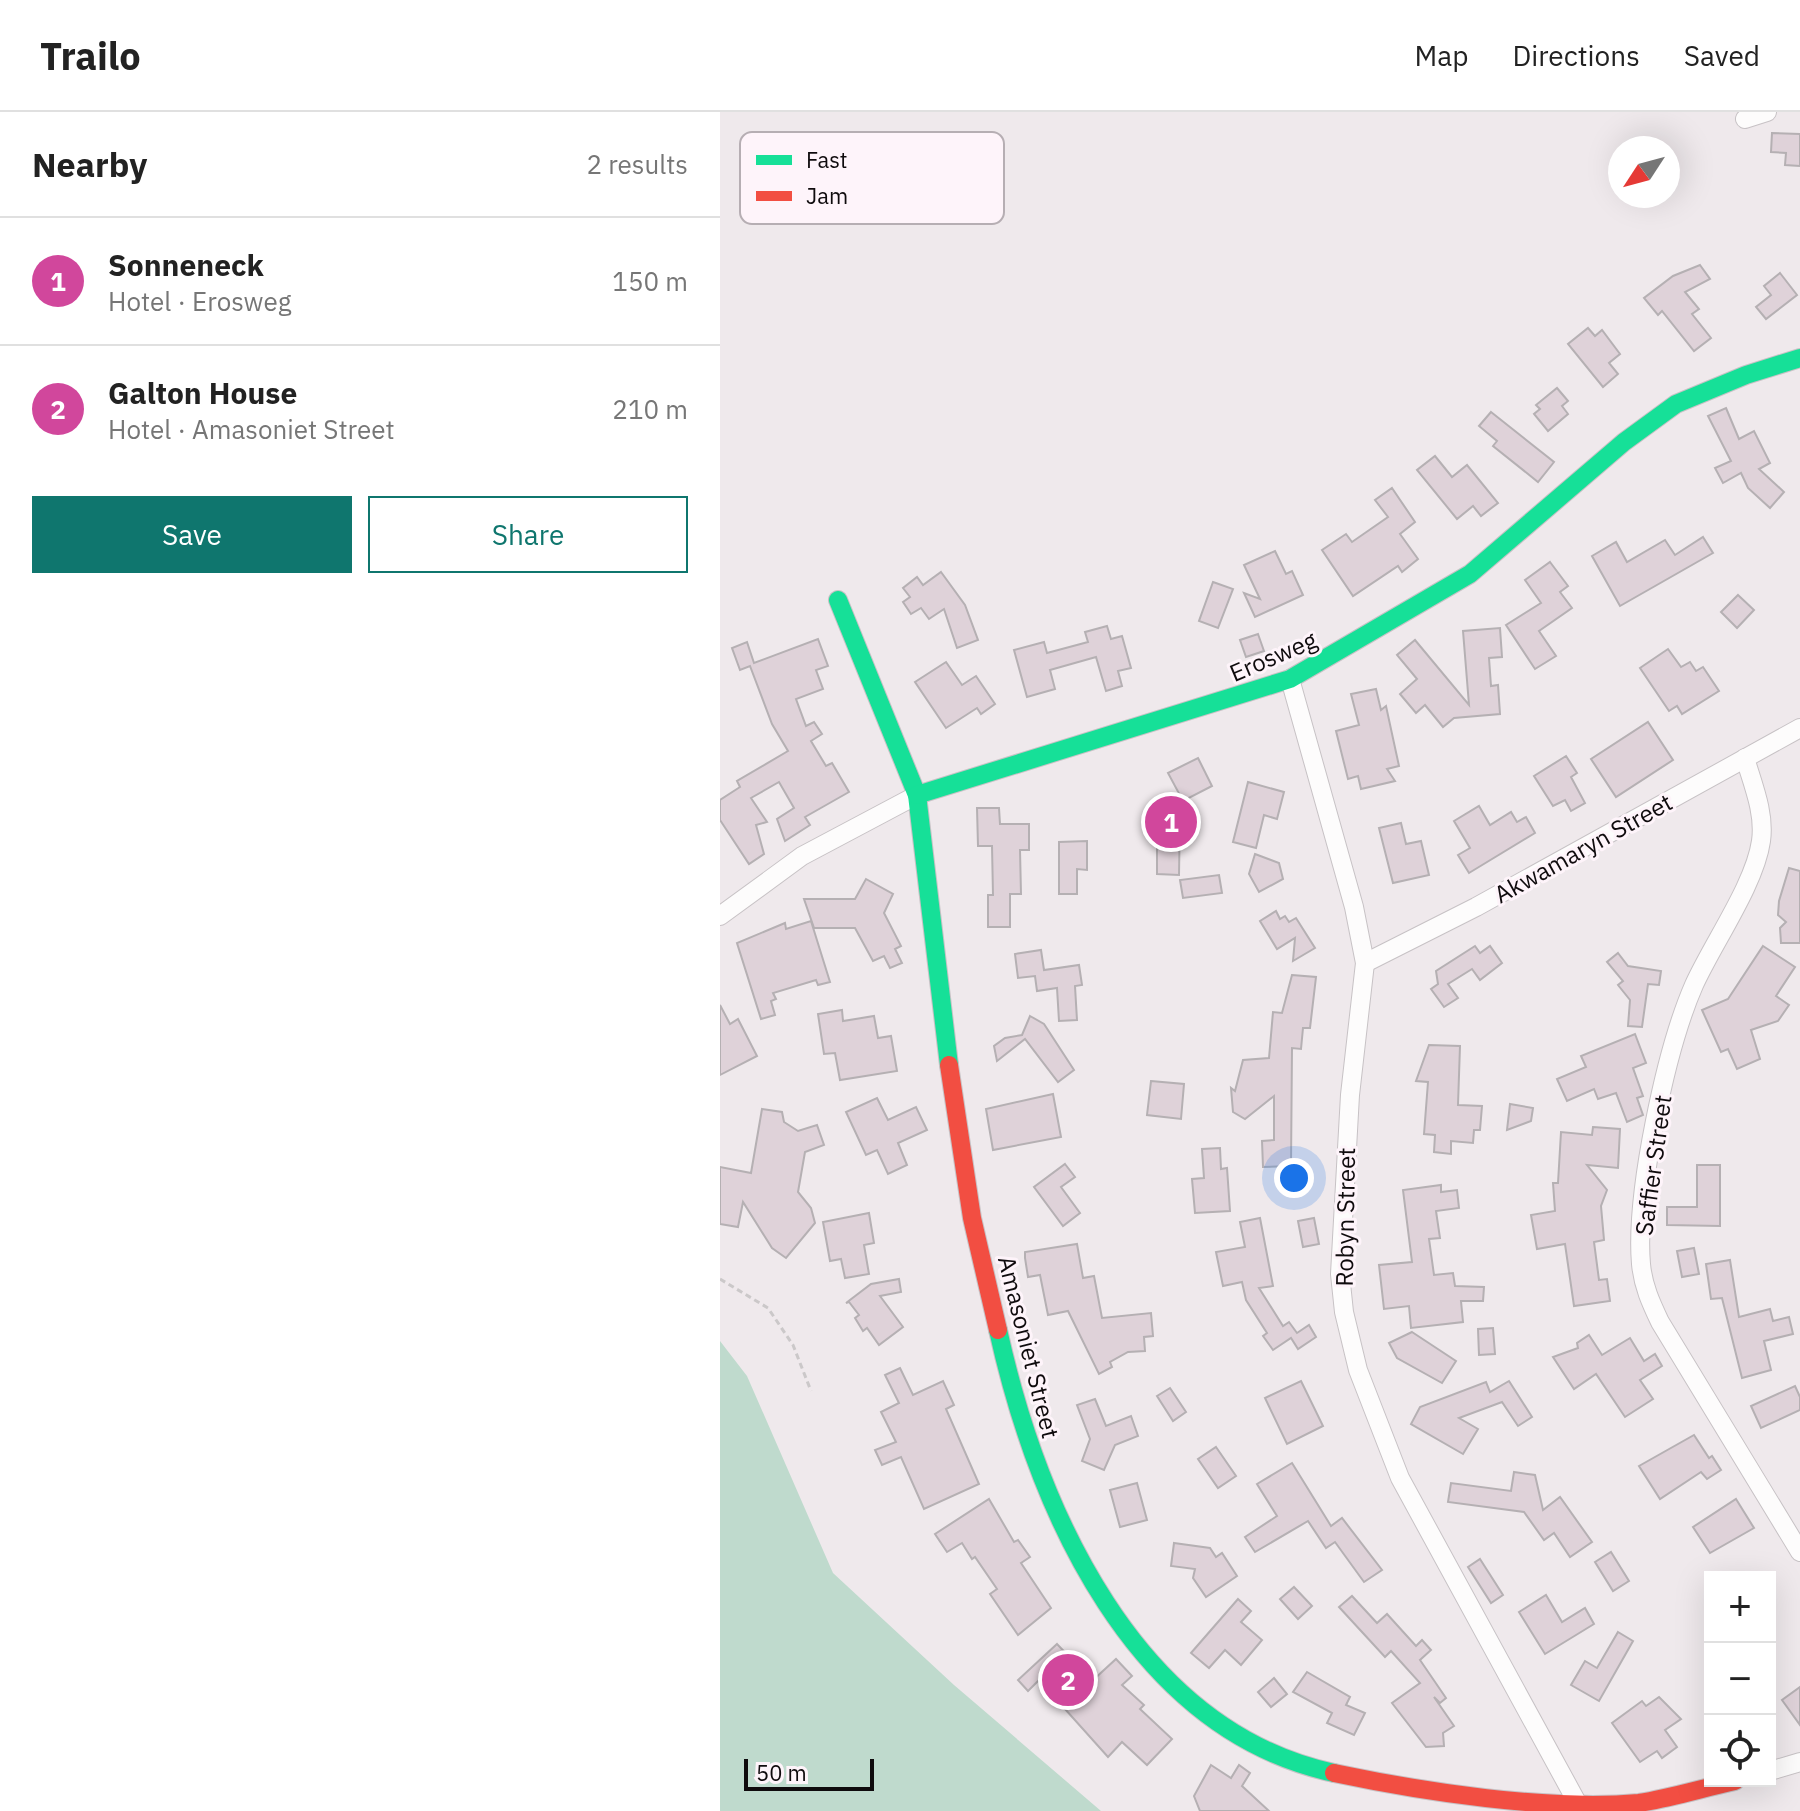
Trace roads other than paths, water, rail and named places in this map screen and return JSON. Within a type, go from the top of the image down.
[{"type":"street","points":[[1745,119],[1767,112]]},
{"type":"street","name":"Erosweg","points":[[720,916],[802,856],[917,795],[1290,679],[1352,646],[1470,574],[1624,442],[1676,404],[1732,380],[1800,358]]},
{"type":"street","name":"Amasoniet Street","points":[[838,600],[917,795],[939,1000],[972,1218],[1014,1403],[1043,1485],[1078,1560],[1102,1598],[1162,1672],[1194,1703],[1217,1721],[1269,1752],[1307,1767],[1410,1789],[1515,1803],[1579,1806],[1637,1803],[1708,1787]]},
{"type":"street","name":"Robyn Street","points":[[1290,679],[1354,907],[1365,963],[1350,1095],[1340,1274],[1344,1312],[1358,1370],[1400,1478],[1579,1806]]},
{"type":"street","name":"Akwamaryn Street","points":[[1365,963],[1476,907],[1800,728]]},
{"type":"street","name":"Saffier Street","points":[[1745,758],[1759,807],[1761,843],[1753,868],[1694,985],[1672,1043],[1645,1192],[1641,1264],[1647,1293],[1660,1322],[1800,1552]]},
{"type":"street","points":[[1776,1769],[1800,1762]]},
{"type":"place","name":"Sonneneck","points":[[1171,822]]},
{"type":"place","name":"Galton House","points":[[1068,1680]]}]
